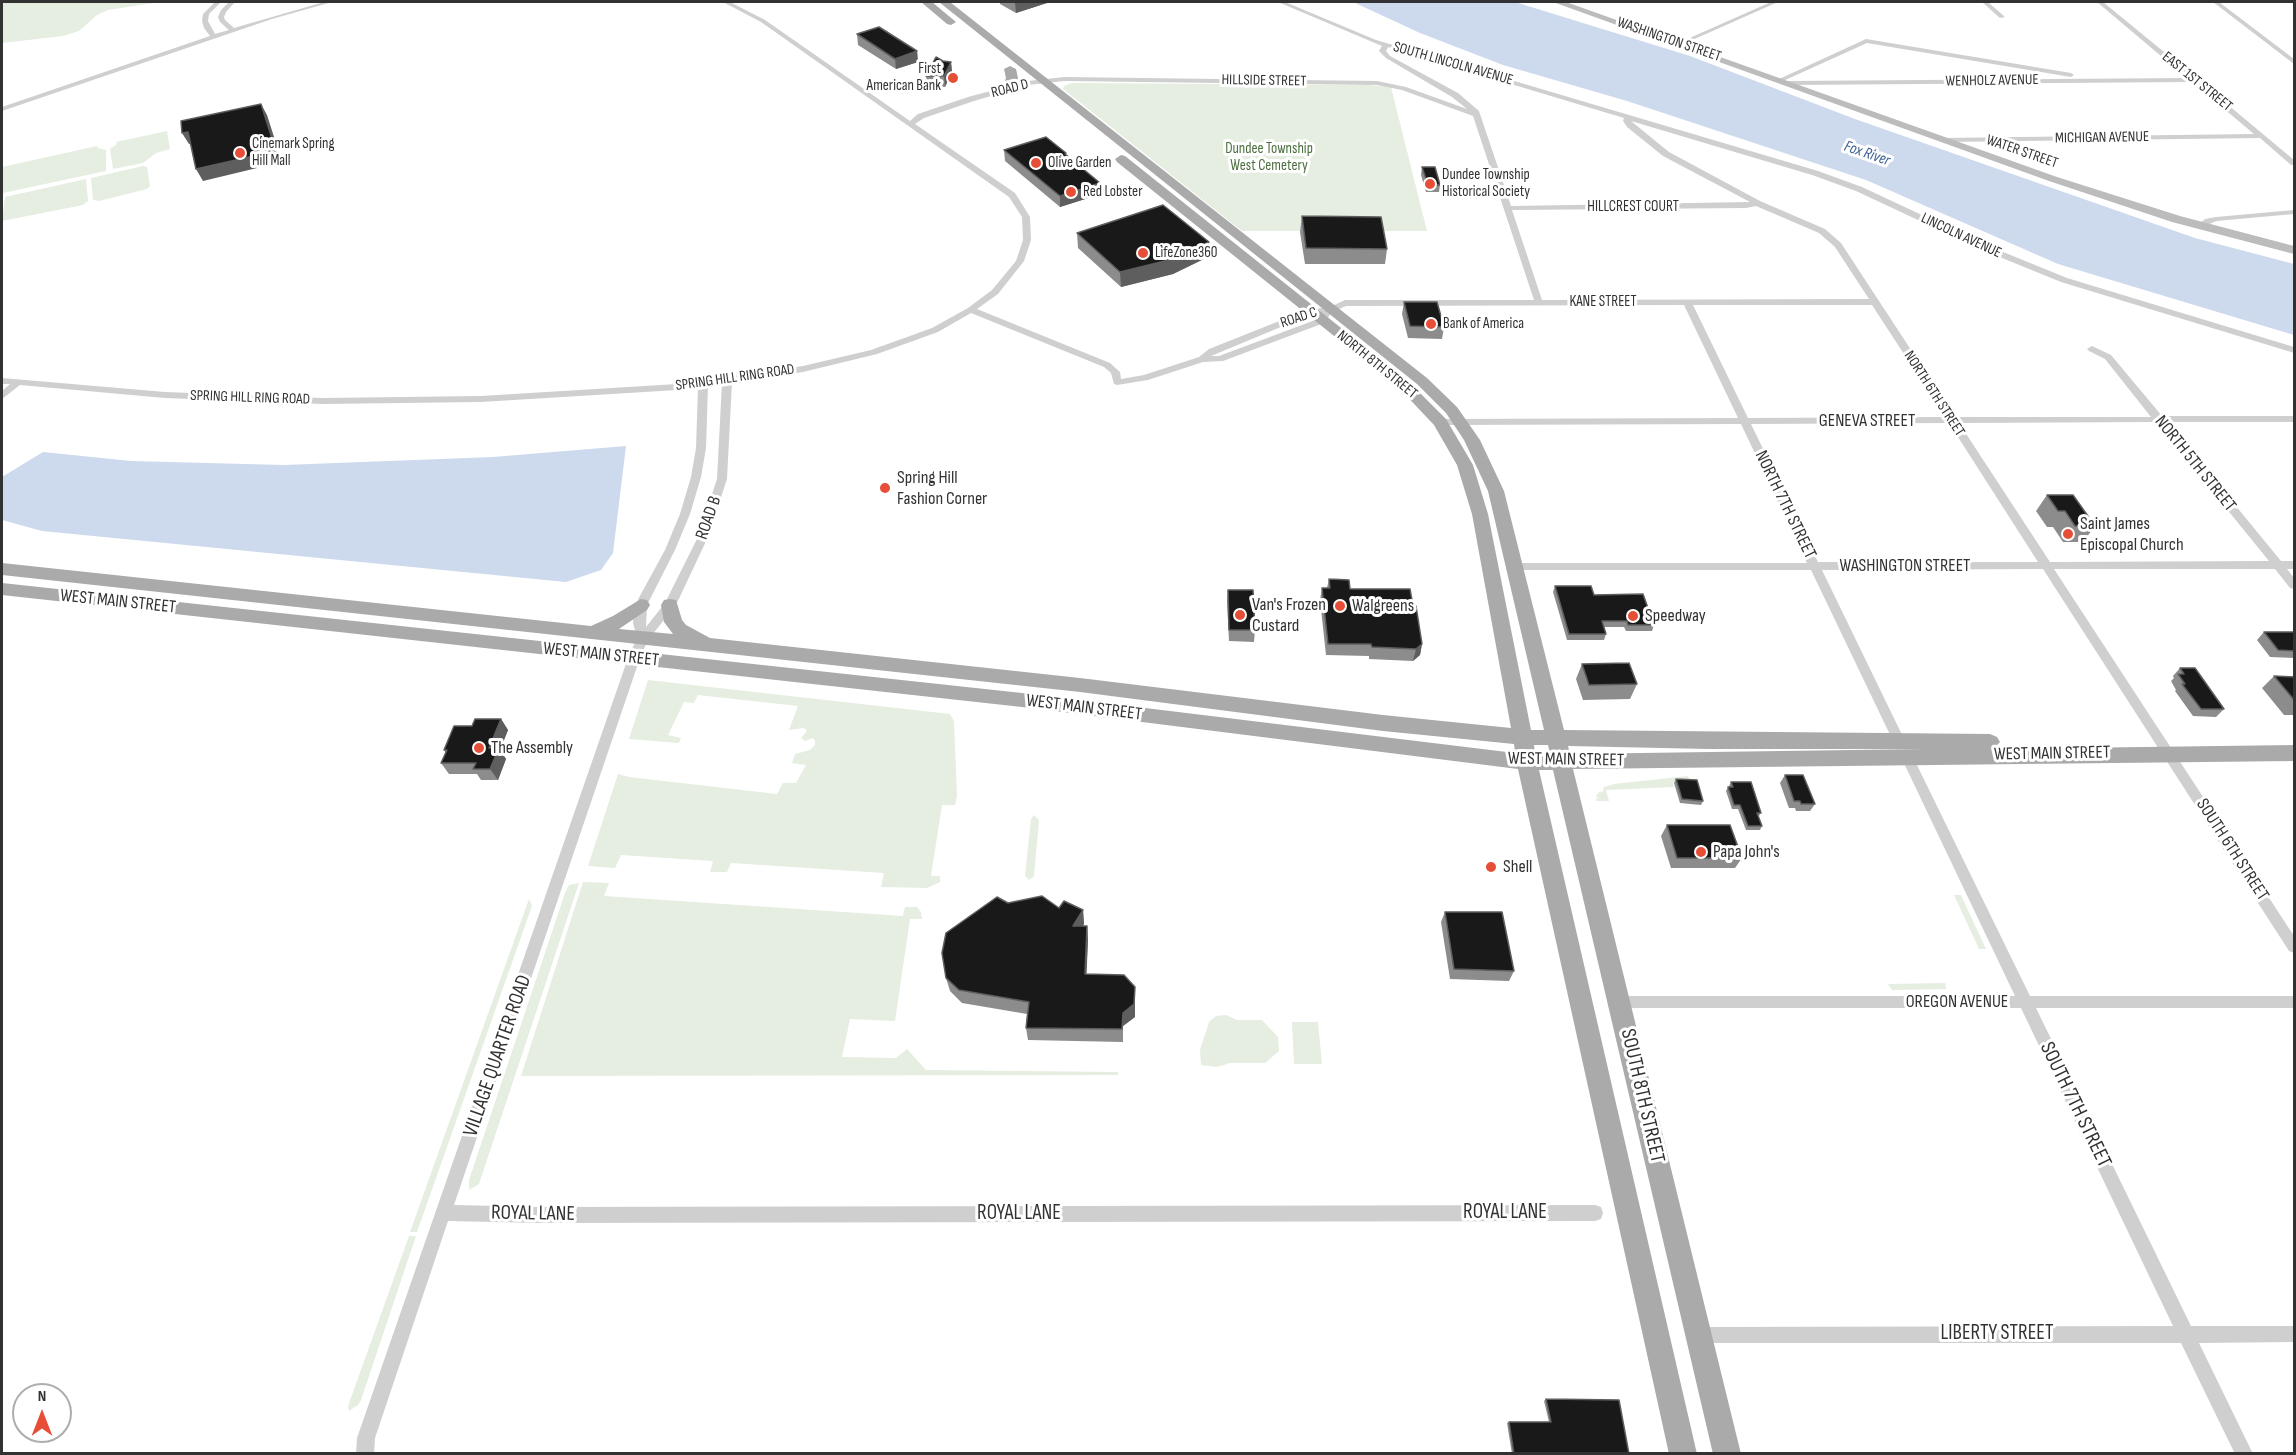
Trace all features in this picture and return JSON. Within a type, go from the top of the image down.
[{"type":"main road","points":[[926,2],[1010,69],[1036,84]]},
{"type":"main road","points":[[945,2],[1036,84]]},
{"type":"main road","points":[[1008,89],[1012,78],[1010,69]]},
{"type":"main road","name":"NORTH 8TH STREET","points":[[1036,84],[1209,211],[1422,381],[1461,422],[1484,462],[1496,490],[1557,738]]},
{"type":"main road","name":"NORTH 8TH STREET","points":[[1036,84],[1193,217],[1404,385],[1440,422],[1461,456],[1474,489],[1527,762]]},
{"type":"main road","points":[[1193,217],[1209,211]]},
{"type":"main road","name":"WEST MAIN STREET","points":[[2,569],[1080,685],[1383,723],[1522,737],[1719,741],[1903,749],[2295,753]]},
{"type":"main road","name":"WEST MAIN STREET","points":[[2,589],[1022,700],[1527,762],[1903,749]]},
{"type":"main road","points":[[593,633],[619,621],[640,605]]},
{"type":"main road","points":[[670,605],[673,622],[680,630],[712,645]]},
{"type":"main road","name":"SOUTH 8TH STREET","points":[[1557,738],[1727,1454]]},
{"type":"main road","points":[[1527,762],[1592,1060],[1683,1454]]},
{"type":"street","points":[[214,37],[205,21],[206,14],[218,2]]},
{"type":"street","points":[[232,2],[223,11],[221,17],[222,21],[234,31]]},
{"type":"street","points":[[2,109],[214,37],[329,2]]},
{"type":"street","name":"SPRING HILL RING ROAD","points":[[2,381],[165,395],[334,401],[515,397],[703,384],[803,369],[874,352],[935,330],[971,310],[1003,284],[1020,261],[1028,240],[1026,217],[1018,202],[1007,190],[755,15],[726,2]]},
{"type":"street","name":"SOUTH LINCOLN AVENUE","points":[[1281,2],[1353,34],[1386,45],[1629,116]]},
{"type":"street","name":"WASHINGTON STREET","points":[[1558,2],[1745,68]]},
{"type":"street","points":[[1679,44],[1774,2]]},
{"type":"street","points":[[1985,2],[2001,17]]},
{"type":"street","name":"EAST 1ST STREET","points":[[2100,2],[2295,163]]},
{"type":"street","points":[[2216,2],[2221,2]]},
{"type":"street","points":[[2216,2],[2295,62]]},
{"type":"street","points":[[1784,82],[1866,41],[2105,80]]},
{"type":"street","points":[[1386,45],[1382,51],[1387,56],[1460,98],[1477,115],[1539,303]]},
{"type":"street","name":"WATER STREET","points":[[1745,68],[2053,179],[2201,226],[2295,250]]},
{"type":"street","name":"HILLSIDE STREET","points":[[1036,84],[1064,79],[1373,82],[1398,86],[1477,115]]},
{"type":"street","name":"WENHOLZ AVENUE","points":[[1784,82],[2195,80]]},
{"type":"street","name":"ROAD D","points":[[912,123],[927,123],[1036,84]]},
{"type":"street","name":"ROAD D","points":[[912,123],[921,116],[1008,89],[1036,84]]},
{"type":"street","name":"NORTH 6TH STREET","points":[[1629,116],[1629,123],[1663,152],[1757,203],[1829,236],[1838,245],[2169,753]]},
{"type":"street","name":"LINCOLN AVENUE","points":[[1629,116],[1835,180],[1983,247],[2064,280],[2295,350]]},
{"type":"street","name":"MICHIGAN AVENUE","points":[[1942,140],[2261,136]]},
{"type":"street","name":"HILLCREST COURT","points":[[1507,208],[1747,206],[1757,203]]},
{"type":"street","points":[[2201,226],[2210,220],[2295,212]]},
{"type":"street","name":"NORTH 7TH STREET","points":[[1687,302],[1903,749]]},
{"type":"street","name":"KANE STREET","points":[[1332,309],[1345,303],[1875,302]]},
{"type":"street","name":"ROAD C","points":[[971,310],[1107,365],[1115,372],[1117,382],[1145,378],[1202,358],[1220,359],[1332,309]]},
{"type":"street","name":"NORTH 5TH STREET","points":[[2092,349],[2108,357],[2295,585]]},
{"type":"street","name":"ROAD B","points":[[634,658],[644,638],[670,605],[703,537],[722,479],[727,381]]},
{"type":"street","points":[[2,396],[18,382]]},
{"type":"street","name":"ROAD B","points":[[640,605],[670,550],[685,514],[696,477],[701,448],[703,384]]},
{"type":"street","name":"GENEVA STREET","points":[[1440,422],[2295,419]]},
{"type":"street","name":"WASHINGTON STREET","points":[[1515,567],[2295,565]]},
{"type":"street","points":[[640,605],[639,623],[644,638]]},
{"type":"street","name":"VILLAGE QUARTER ROAD","points":[[365,1454],[366,1438],[634,658]]},
{"type":"street","name":"SOUTH 7TH STREET","points":[[1903,749],[2244,1454]]},
{"type":"street","name":"SOUTH 6TH STREET","points":[[2169,753],[2295,947]]},
{"type":"street","name":"OREGON AVENUE","points":[[1619,1002],[2295,1002]]},
{"type":"street","name":"ROYAL LANE","points":[[444,1213],[541,1215],[1595,1213]]},
{"type":"street","name":"LIBERTY STREET","points":[[1699,1335],[2295,1334]]},
{"type":"green space","points":[[2,2],[160,2],[108,10],[97,15],[79,31],[63,36],[2,43]]},
{"type":"green space","name":"Dundee Township West Cemetery","points":[[1072,83],[1391,87],[1427,231],[1242,231],[1063,89],[1064,86]]},
{"type":"green space","points":[[167,131],[170,149],[156,153],[143,163],[113,169],[110,149],[117,144],[116,142]]},
{"type":"green space","points":[[97,146],[106,150],[106,171],[3,193],[2,167]]},
{"type":"green space","points":[[147,167],[150,186],[147,189],[99,201],[93,200],[91,178]]},
{"type":"green space","points":[[86,179],[88,201],[83,205],[2,221],[5,197]]},
{"type":"green space","points":[[648,680],[950,714],[954,721],[957,796],[955,805],[942,805],[931,876],[940,876],[940,882],[927,888],[881,887],[884,873],[731,863],[727,872],[710,872],[713,861],[621,855],[615,868],[588,866],[618,774],[777,794],[783,783],[796,783],[806,765],[792,763],[795,754],[810,750],[815,745],[813,738],[805,741],[801,738],[807,731],[804,728],[789,730],[798,706],[698,695],[694,703],[684,702],[668,735],[681,738],[679,743],[629,739]]},
{"type":"green space","points":[[1688,776],[1690,783],[1673,782],[1674,787],[1606,790],[1609,801],[1596,801],[1596,798],[1599,799],[1596,796],[1600,791],[1602,793],[1604,787],[1614,784]]},
{"type":"green space","points":[[1034,815],[1039,820],[1034,876],[1029,880],[1025,876],[1031,819]]},
{"type":"green space","points":[[583,882],[609,883],[604,896],[903,916],[905,907],[917,907],[922,919],[910,919],[895,1021],[850,1019],[842,1057],[896,1058],[907,1049],[926,1070],[1118,1072],[1118,1075],[521,1076]]},
{"type":"green space","points":[[579,883],[479,1184],[469,1190],[469,1180],[565,893],[569,885]]},
{"type":"green space","points":[[1954,895],[1961,895],[1986,949],[1979,949]]},
{"type":"green space","points":[[529,899],[532,906],[417,1232],[410,1232]]},
{"type":"green space","points":[[1945,983],[1946,989],[1892,990],[1888,984]]},
{"type":"green space","points":[[1226,1015],[1237,1020],[1262,1020],[1278,1037],[1279,1051],[1265,1063],[1230,1063],[1217,1067],[1201,1065],[1200,1050],[1209,1022],[1216,1016]]},
{"type":"green space","points":[[1292,1022],[1318,1022],[1322,1064],[1294,1064]]},
{"type":"green space","points":[[409,1236],[416,1236],[361,1400],[349,1411],[348,1406]]},
{"type":"water","name":"Fox River","points":[[1353,2],[1515,2],[1690,56],[1855,119],[2195,238],[2294,264],[2294,335],[2058,264],[1866,180],[1627,101],[1503,65],[1420,33]]},
{"type":"water","points":[[626,446],[613,553],[601,570],[566,582],[42,531],[2,520],[2,477],[43,452],[131,461],[284,465],[493,457]]},
{"type":"building","points":[[879,27],[917,51],[895,59],[857,34]]},
{"type":"building","points":[[936,57],[951,62],[944,76],[926,76]]},
{"type":"building","name":"Cinemark Spring Hill Mall","points":[[261,104],[276,151],[196,169],[188,132],[182,133],[181,121]]},
{"type":"building","points":[[1046,137],[1100,183],[1060,196],[1004,150]]},
{"type":"building","points":[[1422,167],[1435,167],[1440,185],[1428,185]]},
{"type":"building","name":"LifeZone360","points":[[1163,205],[1209,242],[1173,259],[1120,272],[1077,233]]},
{"type":"building","points":[[1302,216],[1381,217],[1387,249],[1306,248]]},
{"type":"building","points":[[1404,302],[1437,302],[1444,327],[1410,326]]},
{"type":"building","points":[[2047,495],[2073,495],[2095,526],[2075,526],[2065,511],[2058,511]]},
{"type":"building","name":"Walgreens","points":[[1329,579],[1349,580],[1350,589],[1410,589],[1413,606],[1416,606],[1422,644],[1416,649],[1372,647],[1371,644],[1328,644],[1322,588],[1330,588]]},
{"type":"building","points":[[1555,586],[1591,586],[1594,595],[1643,594],[1654,625],[1628,625],[1627,621],[1602,621],[1606,634],[1569,634]]},
{"type":"building","name":"Van's Frozen Custard","points":[[1228,590],[1253,590],[1255,630],[1229,630]]},
{"type":"building","points":[[2264,632],[2295,632],[2295,651],[2278,650]]},
{"type":"building","points":[[1629,663],[1637,684],[1589,685],[1582,664]]},
{"type":"building","points":[[2180,668],[2195,668],[2224,709],[2201,709],[2182,684],[2185,684],[2178,674],[2184,674]]},
{"type":"building","points":[[2274,676],[2295,677],[2295,701]]},
{"type":"building","points":[[475,719],[501,719],[489,748],[499,748],[490,769],[473,769],[476,763],[441,763],[454,726],[472,726]]},
{"type":"building","points":[[1785,775],[1803,775],[1815,804],[1801,804],[1800,801],[1794,801]]},
{"type":"building","points":[[1676,779],[1697,780],[1703,801],[1682,799]]},
{"type":"building","points":[[1731,782],[1751,782],[1761,813],[1757,813],[1762,826],[1748,826],[1740,805],[1734,805],[1728,787],[1733,787]]},
{"type":"building","points":[[1667,825],[1730,825],[1742,858],[1677,858]]},
{"type":"building","points":[[1042,896],[1059,908],[1064,901],[1083,910],[1073,926],[1087,926],[1085,974],[1124,975],[1135,987],[1134,1004],[1123,1013],[1122,1029],[1026,1028],[1029,1002],[959,990],[946,978],[942,953],[946,933],[997,897],[1008,903]]},
{"type":"building","points":[[1445,912],[1502,912],[1514,971],[1454,969]]},
{"type":"building","points":[[1546,1399],[1619,1400],[1629,1454],[1514,1454],[1509,1422],[1551,1422]]},
{"type":"place","name":"First American Bank","points":[[953,78]]},
{"type":"place","name":"Cinemark Spring Hill Mall","points":[[240,153]]},
{"type":"place","name":"Olive Garden","points":[[1036,163]]},
{"type":"place","name":"Dundee Township Historical Society","points":[[1430,184]]},
{"type":"place","name":"Red Lobster","points":[[1071,192]]},
{"type":"place","name":"LifeZone360","points":[[1143,253]]},
{"type":"place","name":"Bank of America","points":[[1431,324]]},
{"type":"place","name":"Spring Hill Fashion Corner","points":[[885,488]]},
{"type":"place","name":"Saint James Episcopal Church","points":[[2068,534]]},
{"type":"place","name":"Walgreens","points":[[1340,606]]},
{"type":"place","name":"Van's Frozen Custard","points":[[1240,615]]},
{"type":"place","name":"Speedway","points":[[1633,616]]},
{"type":"place","name":"The Assembly","points":[[479,748]]},
{"type":"place","name":"Papa John's","points":[[1701,852]]},
{"type":"place","name":"Shell","points":[[1491,867]]}]
